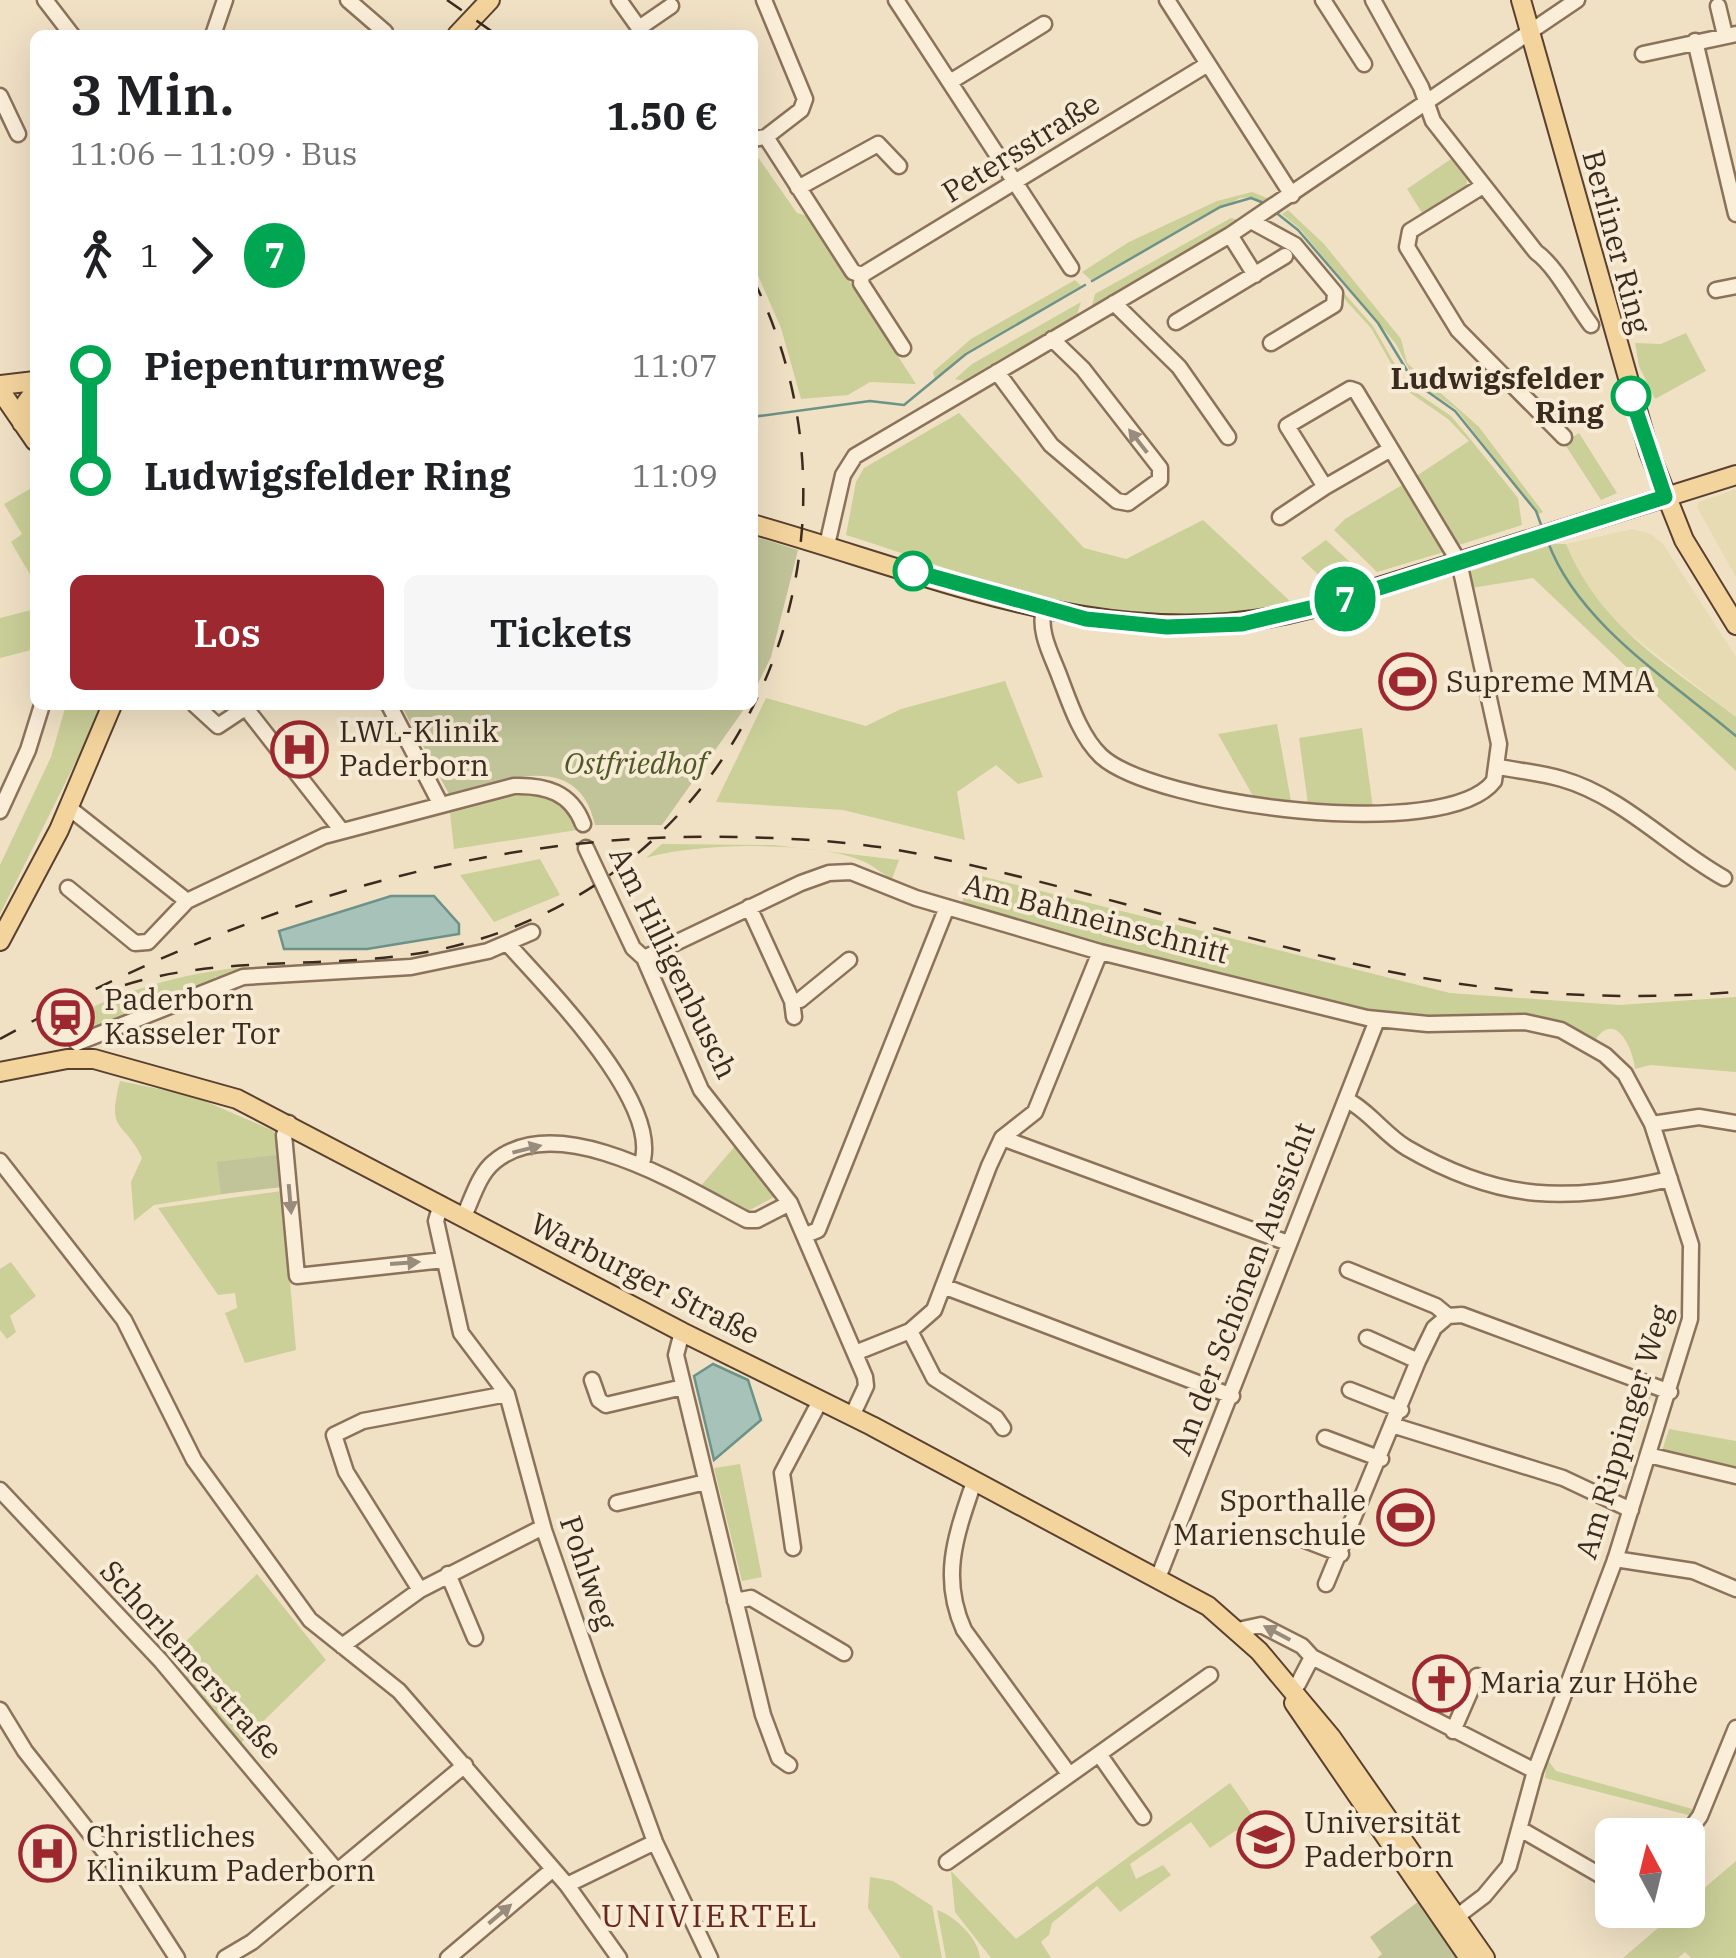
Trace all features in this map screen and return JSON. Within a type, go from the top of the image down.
[{"type":"main road","points":[[461,30],[490,0]]},
{"type":"main road","name":"Berliner Ring","points":[[1521,0],[1621,366],[1665,497]]},
{"type":"main road","points":[[30,382],[0,387],[30,435]]},
{"type":"main road","points":[[22,423],[30,397]]},
{"type":"main road","points":[[758,526],[1086,619],[1160,627],[1242,624],[1309,609],[1736,475]]},
{"type":"main road","points":[[1665,497],[1684,540],[1736,625]]},
{"type":"main road","points":[[0,941],[68,807],[110,710]]},
{"type":"main road","name":"Warburger Straße","points":[[0,1072],[67,1059],[99,1060],[195,1084],[289,1123],[1208,1606],[1238,1630],[1290,1688],[1310,1732],[1452,1920],[1486,1958]]},
{"type":"main road","name":"Warburger Straße","points":[[1452,1920],[1469,1958]]},
{"type":"street","points":[[44,0],[68,30]]},
{"type":"street","points":[[214,30],[225,0]]},
{"type":"street","points":[[348,0],[383,30]]},
{"type":"street","points":[[620,0],[641,30]]},
{"type":"street","points":[[764,0],[804,99],[801,110],[759,138],[798,188],[853,272],[862,276],[861,284],[903,348]]},
{"type":"street","points":[[896,0],[1071,268]]},
{"type":"street","points":[[1167,0],[1287,199]]},
{"type":"street","points":[[1323,0],[1356,60]]},
{"type":"street","points":[[1374,0],[1421,87],[1426,106],[1483,186],[1536,252],[1550,262],[1556,278],[1591,325]]},
{"type":"street","points":[[826,544],[843,475],[856,456],[1287,199],[1577,0]]},
{"type":"street","points":[[643,30],[671,6]]},
{"type":"street","points":[[1643,54],[1730,35],[1718,6]]},
{"type":"street","points":[[950,82],[1044,24]]},
{"type":"street","points":[[1696,41],[1736,214]]},
{"type":"street","name":"Petersstraße","points":[[862,276],[1208,64]]},
{"type":"street","points":[[0,96],[18,134]]},
{"type":"street","points":[[798,188],[878,144],[898,166]]},
{"type":"street","points":[[1483,186],[1410,231],[1407,247],[1458,330],[1564,438]]},
{"type":"street","points":[[1254,219],[1295,246],[1335,293],[1334,305],[1271,343]]},
{"type":"street","points":[[1230,235],[1254,275]]},
{"type":"street","points":[[1176,322],[1285,256]]},
{"type":"street","points":[[1716,290],[1735,286]]},
{"type":"street","points":[[1114,303],[1179,368],[1228,438]]},
{"type":"street","points":[[997,372],[1052,444],[1117,501],[1128,503],[1160,480],[1160,468],[1082,369],[1052,339]]},
{"type":"street","points":[[1044,609],[1046,643],[1074,712],[1102,757],[1136,776],[1245,802],[1327,814],[1375,816],[1466,803],[1491,786],[1499,767],[1499,744],[1459,562],[1356,391],[1350,389],[1287,426],[1325,488]]},
{"type":"street","points":[[1280,517],[1391,450]]},
{"type":"street","points":[[0,811],[28,750],[40,710]]},
{"type":"street","points":[[200,710],[218,726],[248,711],[342,830]]},
{"type":"street","points":[[68,888],[136,944],[148,942],[187,902],[342,830],[441,804],[392,710]]},
{"type":"street","points":[[1499,767],[1564,779],[1600,796],[1698,866],[1724,878]]},
{"type":"street","name":"Am Hilligenbusch","points":[[441,804],[514,786],[544,786],[575,806],[583,824]]},
{"type":"street","points":[[68,807],[187,902]]},
{"type":"street","name":"Am Hilligenbusch","points":[[586,848],[633,948],[644,958],[701,1090],[790,1202],[806,1235],[866,1386],[852,1416]]},
{"type":"street","name":"Am Bahneinschnitt","points":[[644,958],[818,876],[840,871],[864,875],[946,907],[1100,952],[1377,1020],[1525,1022],[1554,1029]]},
{"type":"street","points":[[749,907],[793,1009],[849,960]]},
{"type":"street","points":[[806,1235],[818,1230],[946,907]]},
{"type":"street","points":[[76,1043],[243,976],[411,967],[508,944],[532,932]]},
{"type":"street","points":[[508,944],[565,1008],[616,1078],[642,1128],[641,1166]]},
{"type":"street","points":[[855,1353],[910,1332],[927,1320],[1002,1138],[1035,1112],[1100,952]]},
{"type":"street","name":"An der Schönen Aussicht","points":[[1158,1578],[1377,1020]]},
{"type":"street","name":"Am Rippinger Weg","points":[[1452,1920],[1498,1882],[1522,1830],[1535,1771],[1616,1559],[1690,1318],[1692,1245],[1652,1124],[1625,1074],[1605,1055],[1554,1029]]},
{"type":"street","points":[[1347,1100],[1408,1148],[1531,1196],[1570,1197],[1670,1179]]},
{"type":"street","points":[[1652,1124],[1700,1118],[1736,1123]]},
{"type":"street","points":[[289,1123],[284,1136],[297,1276],[444,1260]]},
{"type":"street","points":[[1002,1138],[1288,1243]]},
{"type":"street","points":[[464,1216],[494,1162],[518,1151],[568,1144],[612,1153],[747,1220],[758,1220],[790,1202]]},
{"type":"street","points":[[0,1161],[124,1320],[177,1430],[220,1499],[310,1620],[398,1690],[567,1885],[619,1958]]},
{"type":"street","name":"Pohlweg","points":[[441,1204],[436,1216],[461,1333],[506,1394],[543,1527],[655,1842],[710,1958]]},
{"type":"street","points":[[1348,1270],[1436,1306],[1448,1316]]},
{"type":"street","points":[[943,1286],[1232,1396]]},
{"type":"street","points":[[1326,1584],[1395,1426],[1418,1361],[1434,1328],[1448,1316],[1462,1314],[1670,1392]]},
{"type":"street","points":[[682,1332],[676,1355],[763,1715],[779,1758],[788,1765]]},
{"type":"street","points":[[910,1332],[934,1378],[996,1418],[1004,1428]]},
{"type":"street","points":[[1367,1338],[1418,1361]]},
{"type":"street","points":[[592,1380],[599,1400],[606,1405],[684,1387]]},
{"type":"street","points":[[1350,1390],[1401,1410]]},
{"type":"street","points":[[420,1590],[346,1472],[334,1435],[363,1421],[506,1394]]},
{"type":"street","points":[[793,1548],[782,1473],[820,1401]]},
{"type":"street","points":[[1395,1426],[1564,1478],[1630,1510]]},
{"type":"street","points":[[1325,1438],[1381,1459]]},
{"type":"street","points":[[1648,1455],[1736,1476]]},
{"type":"street","points":[[617,1504],[706,1482]]},
{"type":"street","points":[[974,1482],[950,1562],[954,1608],[964,1630],[1069,1774]]},
{"type":"street","name":"Schorlemerstraße","points":[[0,1490],[161,1662],[337,1871]]},
{"type":"street","points":[[342,1646],[420,1590],[543,1527]]},
{"type":"street","points":[[1302,1539],[1341,1554]]},
{"type":"street","points":[[1616,1559],[1692,1571],[1736,1589]]},
{"type":"street","points":[[448,1574],[475,1638]]},
{"type":"street","points":[[736,1601],[751,1598],[844,1652]]},
{"type":"street","name":"Warburger Straße","points":[[1238,1630],[1261,1624],[1312,1657]]},
{"type":"street","points":[[1290,1688],[1298,1684],[1312,1657],[1535,1771]]},
{"type":"street","points":[[947,1862],[1210,1675]]},
{"type":"street","points":[[1454,1731],[1478,1676]]},
{"type":"street","points":[[0,1710],[25,1751],[126,1878],[176,1958]]},
{"type":"street","points":[[1699,1818],[1736,1728]]},
{"type":"street","points":[[1100,1754],[1143,1817]]},
{"type":"street","points":[[225,1958],[252,1942],[465,1766]]},
{"type":"street","points":[[1522,1830],[1595,1872]]},
{"type":"street","points":[[567,1885],[655,1842]]},
{"type":"street","points":[[448,1958],[552,1870]]},
{"type":"shaded area","points":[[1736,489],[1736,577],[1697,507],[1699,502]]},
{"type":"shaded area","points":[[1632,529],[1651,534],[1663,544],[1736,657],[1736,717],[1610,618],[1584,584],[1566,544]]},
{"type":"green space","points":[[758,157],[797,213],[807,216],[916,384],[870,382],[848,395],[801,399],[781,328],[758,275]]},
{"type":"green space","points":[[1451,159],[1467,180],[1466,188],[1424,216],[1407,189]]},
{"type":"green space","points":[[1252,192],[1272,200],[1266,203],[1252,197],[1240,198],[1091,280],[1082,272],[1129,242],[1217,201]]},
{"type":"green space","points":[[1288,210],[1324,244],[1401,339],[1407,363],[1479,427],[1543,512],[1539,514],[1456,409],[1415,381],[1396,344],[1299,228],[1282,214]]},
{"type":"green space","points":[[1231,218],[1239,220],[1091,309],[1095,294]]},
{"type":"green space","points":[[1273,221],[1299,242],[1373,326],[1408,387],[1451,416],[1471,440],[1518,498],[1522,525],[1459,545],[1415,477],[1469,441],[1448,419],[1406,390],[1371,328]]},
{"type":"green space","points":[[1075,280],[1081,286],[965,353],[935,380],[933,372],[971,339]]},
{"type":"green space","points":[[1081,302],[1076,318],[968,382],[955,379],[972,364]]},
{"type":"green space","points":[[1686,333],[1706,371],[1655,399],[1639,366],[1635,343],[1661,344]]},
{"type":"green space","points":[[959,413],[1084,548],[1126,559],[1203,520],[1290,601],[1206,616],[1121,615],[1017,591],[846,535],[856,482],[864,468]]},
{"type":"green space","points":[[1579,433],[1617,493],[1601,500],[1564,443]]},
{"type":"green space","points":[[1407,482],[1447,551],[1377,572],[1334,530],[1345,519]]},
{"type":"green space","points":[[30,489],[30,574],[11,542],[22,534],[4,504]]},
{"type":"green space","name":"Ostfriedhof","points":[[758,538],[798,550],[771,657],[758,684]]},
{"type":"green space","points":[[1326,540],[1365,576],[1331,587],[1301,558]]},
{"type":"green space","points":[[1552,544],[1566,544],[1597,599],[1638,642],[1736,717],[1736,771],[1533,578],[1471,588],[1468,572]]},
{"type":"green space","points":[[30,610],[30,650],[0,658],[0,618]]},
{"type":"green space","points":[[1005,681],[1043,777],[1018,784],[996,765],[957,792],[965,840],[843,810],[716,802],[766,698],[866,726],[901,709]]},
{"type":"green space","points":[[65,710],[102,710],[0,914],[0,865],[51,757]]},
{"type":"green space","name":"Ostfriedhof","points":[[404,710],[743,710],[662,825],[595,825],[586,801],[573,786],[556,778],[514,778],[449,794]]},
{"type":"green space","points":[[1277,724],[1291,801],[1253,796],[1218,734]]},
{"type":"green space","points":[[1362,728],[1373,808],[1308,804],[1299,738]]},
{"type":"green space","points":[[543,793],[565,805],[577,830],[454,849],[450,813]]},
{"type":"green space","points":[[662,844],[806,849],[724,847],[646,858]]},
{"type":"green space","points":[[822,851],[899,860],[892,879],[865,862]]},
{"type":"green space","points":[[540,859],[560,895],[494,922],[460,875]]},
{"type":"green space","points":[[973,874],[1450,993],[1619,1005],[1736,997],[1736,1072],[1650,1065],[1635,1069],[1631,1051],[1615,1030],[1601,1032],[1594,1042],[1573,1027],[1525,1018],[1375,1013],[959,910]]},
{"type":"green space","points":[[246,967],[247,972],[221,980],[215,976],[216,980],[71,1039],[72,1043],[64,1047],[57,1039],[85,1025],[82,1018],[71,1024],[69,1019],[108,1000],[174,979]]},
{"type":"green space","points":[[120,1081],[193,1096],[274,1131],[281,1185],[154,1205],[134,1221],[131,1182],[142,1158],[116,1119]]},
{"type":"green space","points":[[736,1145],[776,1196],[744,1213],[699,1188]]},
{"type":"green space","points":[[279,1155],[283,1187],[221,1194],[217,1162]]},
{"type":"green space","points":[[282,1191],[296,1350],[245,1363],[225,1313],[237,1308],[235,1293],[218,1295],[158,1208]]},
{"type":"green space","points":[[11,1262],[36,1296],[10,1316],[16,1332],[7,1339],[0,1330],[0,1269]]},
{"type":"green space","points":[[1636,1387],[1652,1393],[1617,1494],[1598,1486]]},
{"type":"green space","points":[[1669,1429],[1736,1441],[1736,1471],[1662,1451]]},
{"type":"green space","points":[[740,1464],[762,1577],[742,1581],[714,1468]]},
{"type":"green space","points":[[257,1574],[326,1660],[241,1743],[169,1657]]},
{"type":"green space","points":[[1547,1759],[1556,1771],[1696,1810],[1692,1816],[1545,1778]]},
{"type":"green space","points":[[1230,1783],[1260,1826],[1235,1831],[1210,1848],[1191,1822],[1130,1864],[1136,1879],[1163,1865],[1171,1875],[1120,1912],[1097,1886],[1052,1923],[1049,1935],[1041,1942],[1051,1958],[991,1958],[955,1912],[951,1871],[1016,1939]]},
{"type":"green space","points":[[1736,1861],[1736,1958],[1691,1958],[1685,1952],[1678,1958],[1623,1958],[1658,1928],[1705,1928],[1705,1887]]},
{"type":"green space","points":[[870,1877],[893,1881],[932,1906],[942,1958],[901,1958],[868,1908]]},
{"type":"green space","points":[[1418,1902],[1459,1958],[1377,1958],[1382,1954],[1370,1937]]},
{"type":"green space","points":[[937,1910],[965,1929],[980,1958],[946,1958]]},
{"type":"water","points":[[391,896],[434,896],[459,924],[459,934],[367,949],[284,949],[279,931]]},
{"type":"water","points":[[713,1364],[748,1380],[761,1420],[714,1460],[694,1376]]},
{"type":"waterway","points":[[1092,281],[1220,207],[1251,198],[1264,203]]},
{"type":"waterway","points":[[1274,211],[1298,230],[1378,323],[1414,382],[1455,411],[1536,511],[1543,530]]},
{"type":"waterway","points":[[758,416],[870,401],[904,405],[966,354],[1085,285]]},
{"type":"waterway","points":[[1548,542],[1562,572],[1604,625],[1736,736]]},
{"type":"railway","points":[[447,0],[490,30]]},
{"type":"railway","points":[[758,293],[789,377],[803,479],[795,580],[767,677],[758,694]]},
{"type":"railway","points":[[125,985],[210,968],[427,952],[470,942],[569,901],[652,840],[719,765],[749,710]]},
{"type":"railway","points":[[0,1039],[174,953],[355,888],[448,865],[542,848],[638,839],[777,838],[898,850],[1021,877],[1326,957],[1473,986],[1605,996],[1736,992]]},
{"type":"bus line","name":"7","points":[[913,571],[1044,609],[1118,624],[1186,627],[1273,619],[1665,497],[1631,396]]},
{"type":"place","name":"Ludwigsfelder Ring","points":[[1631,396]]},
{"type":"place","name":"Supreme MMA","points":[[1407,682]]},
{"type":"place","name":"LWL-Klinik Paderborn","points":[[300,749]]},
{"type":"place","name":"Paderborn Kasseler Tor","points":[[65,1017]]},
{"type":"place","name":"Sporthalle Marienschule","points":[[1405,1518]]},
{"type":"place","name":"Maria zur Höhe","points":[[1441,1683]]},
{"type":"place","name":"Universität Paderborn","points":[[1265,1840]]},
{"type":"place","name":"Christliches Klinikum Paderborn","points":[[47,1854]]},
{"type":"district","name":"UNIVIERTEL","points":[[710,1916]]}]
